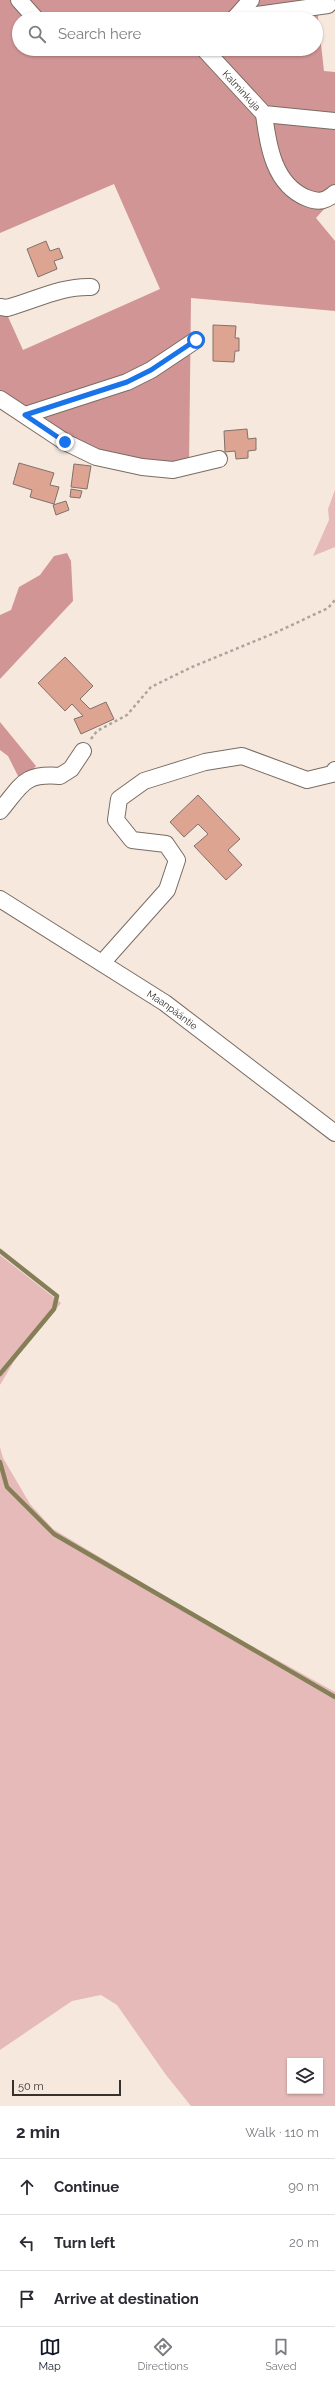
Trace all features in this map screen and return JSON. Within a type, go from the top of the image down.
[{"type":"street","points":[[19,0],[30,12]]},
{"type":"street","points":[[241,12],[251,0]]},
{"type":"street","points":[[282,12],[328,5]]},
{"type":"street","name":"Kalminkuja","points":[[213,56],[264,114],[335,121]]},
{"type":"street","points":[[264,114],[268,144],[277,169],[288,186],[304,196],[318,202],[328,199],[335,193]]},
{"type":"street","points":[[0,306],[7,308],[75,286],[91,287]]},
{"type":"street","points":[[25,415],[127,382],[151,370],[196,340]]},
{"type":"street","points":[[0,399],[65,442],[96,457],[142,467],[173,470],[219,459]]},
{"type":"street","points":[[0,811],[26,780],[40,775],[60,776],[71,769],[83,751]]},
{"type":"street","points":[[102,963],[167,890],[177,860],[166,844],[132,840],[116,820],[119,799],[144,781],[205,762],[242,756],[307,780],[332,774],[335,770]]},
{"type":"street","name":"Maanpääntie","points":[[0,899],[165,1003],[335,1133]]},
{"type":"path","points":[[83,751],[97,732],[127,715],[151,687],[328,608],[335,600]]},
{"type":"shaded area","points":[[0,0],[316,0],[317,12],[12,12],[12,56],[322,56],[324,71],[335,72],[335,197],[316,218],[335,241],[335,311],[191,298],[189,468],[96,457],[0,408],[0,299],[23,350],[160,289],[114,184],[0,233]]},
{"type":"shaded area","points":[[335,490],[335,547],[313,556],[329,520],[328,509]]},
{"type":"shaded area","points":[[67,553],[71,561],[73,601],[0,679],[0,615],[11,610],[19,587],[40,575],[54,556]]},
{"type":"shaded area","points":[[0,722],[36,766],[21,782],[8,756],[0,750]]},
{"type":"shaded area","points":[[0,1255],[61,1303],[17,1356],[0,1385]]},
{"type":"shaded area","points":[[0,1447],[3,1458],[30,1504],[53,1529],[198,1616],[335,1692],[335,2106],[191,2106],[166,2075],[117,2005],[101,1995],[72,2001],[0,2050]]},
{"type":"building","points":[[46,241],[50,251],[59,248],[63,258],[54,261],[57,269],[38,277],[27,249]]},
{"type":"building","points":[[213,325],[236,326],[235,338],[239,338],[239,351],[235,351],[234,362],[213,361]]},
{"type":"building","points":[[247,429],[248,439],[256,438],[256,450],[248,451],[248,458],[236,459],[235,451],[225,452],[224,431]]},
{"type":"building","points":[[19,463],[54,473],[50,485],[59,487],[54,504],[30,497],[32,490],[13,484]]},
{"type":"building","points":[[74,464],[91,466],[87,489],[71,487]]},
{"type":"building","points":[[71,489],[82,491],[80,498],[70,497]]},
{"type":"building","points":[[66,501],[69,510],[56,515],[53,505]]},
{"type":"building","points":[[65,657],[93,686],[80,699],[90,709],[106,702],[114,719],[81,734],[74,719],[83,716],[72,704],[65,711],[38,683]]},
{"type":"building","points":[[198,795],[240,839],[228,850],[242,865],[226,880],[194,846],[208,834],[198,824],[184,837],[170,822]]},
{"type":"waterway","points":[[0,1251],[57,1296],[54,1309],[0,1374]]},
{"type":"waterway","points":[[0,1462],[7,1487],[54,1534],[335,1697]]},
{"type":"route","points":[[65,442],[25,415],[60,405],[127,382],[151,370],[196,340]]}]
